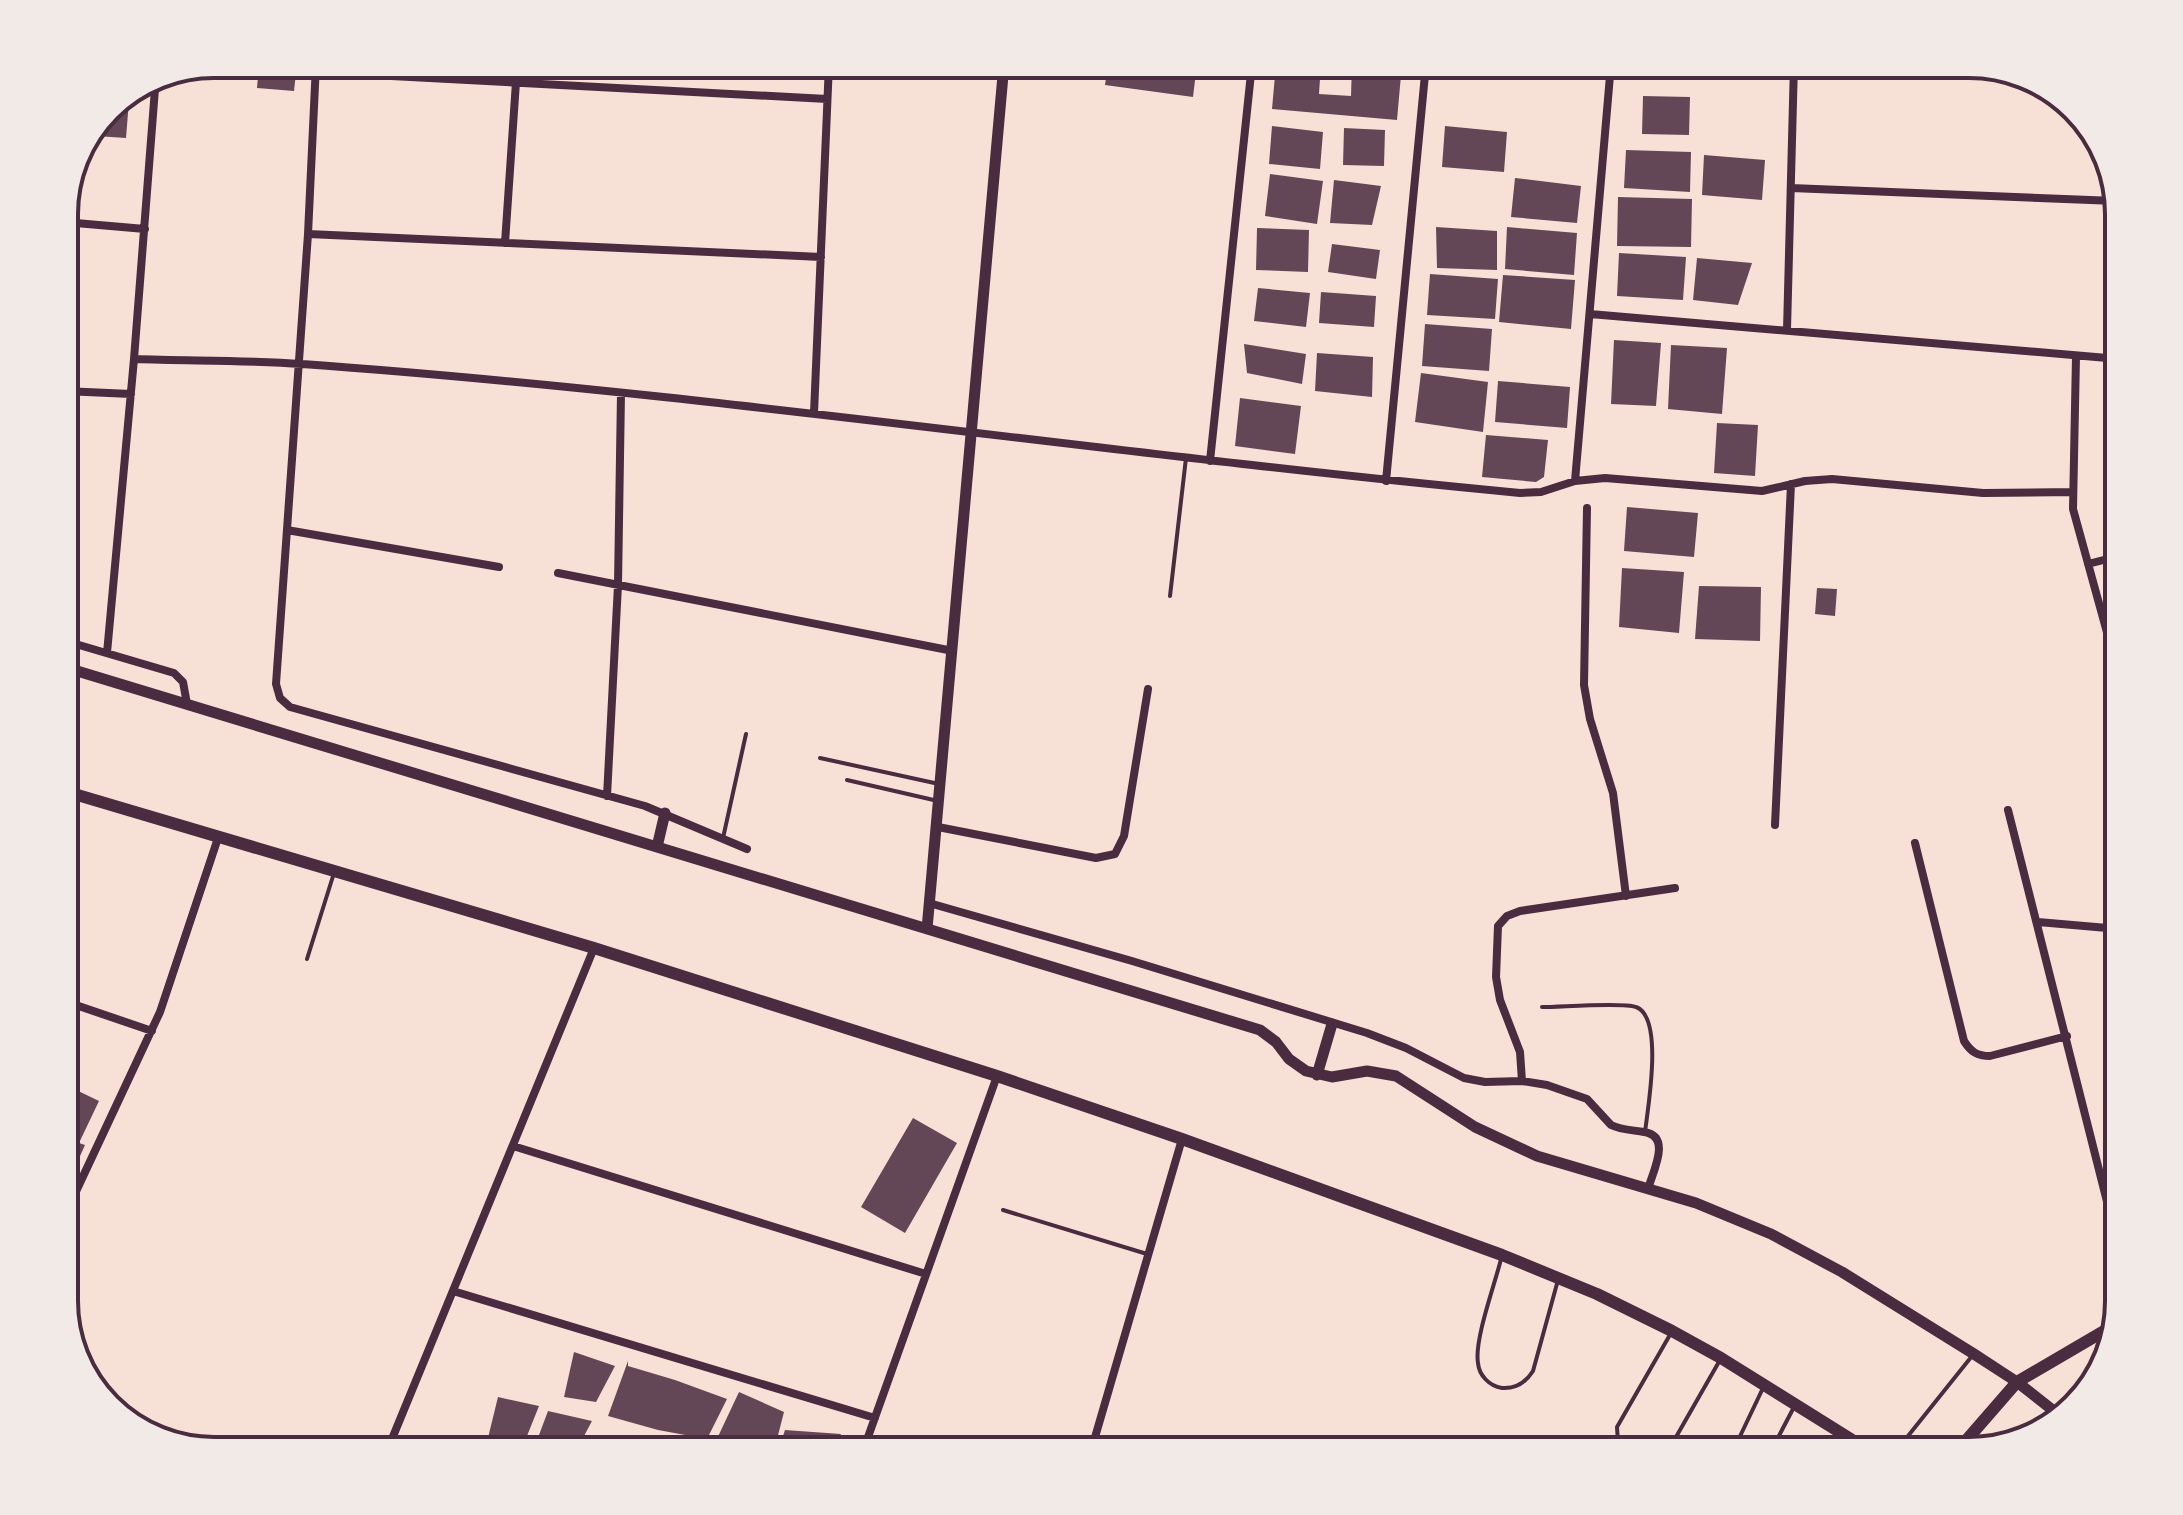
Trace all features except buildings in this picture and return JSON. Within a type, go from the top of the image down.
[{"type":"main road","points":[[78,795],[594,948],[997,1076],[1182,1139],[1502,1255],[1672,1331],[1848,1437]]},
{"type":"main road","points":[[1969,1437],[2017,1382],[2101,1333]]},
{"type":"street","points":[[316,78],[300,363],[276,684],[284,703],[665,813],[722,841],[747,849]]},
{"type":"street","points":[[459,78],[827,99]]},
{"type":"street","points":[[814,413],[828,78]]},
{"type":"street","points":[[927,929],[1003,78]]},
{"type":"street","points":[[1210,461],[1251,78]]},
{"type":"street","points":[[1386,481],[1425,78]]},
{"type":"street","points":[[1575,481],[1610,78]]},
{"type":"street","points":[[1787,330],[1794,78]]},
{"type":"street","points":[[505,243],[516,82]]},
{"type":"street","points":[[107,653],[155,92]]},
{"type":"street","points":[[1791,188],[2104,201]]},
{"type":"street","points":[[78,223],[145,229]]},
{"type":"street","points":[[308,234],[821,257]]},
{"type":"street","points":[[1590,314],[2105,358]]},
{"type":"street","points":[[2076,356],[2073,509],[2105,625]]},
{"type":"street","points":[[134,359],[300,363],[621,393],[1386,481],[1531,494],[1575,481],[1605,478],[1762,491],[1832,479],[1983,493],[2072,492]]},
{"type":"street","points":[[78,392],[131,394]]},
{"type":"street","points":[[607,796],[618,585],[621,393]]},
{"type":"street","points":[[1775,825],[1791,484]]},
{"type":"street","points":[[1587,508],[1584,685],[1590,719],[1613,793],[1626,896]]},
{"type":"street","points":[[287,530],[499,567]]},
{"type":"street","points":[[2088,564],[2105,560]]},
{"type":"street","points":[[558,573],[953,651]]},
{"type":"street","points":[[78,645],[174,673],[183,682],[187,704]]},
{"type":"street","points":[[78,671],[1260,1030],[1276,1042],[1297,1066],[1317,1075],[1339,1077],[1367,1071],[1396,1076],[1442,1108],[1509,1144],[1566,1166],[1734,1218],[1807,1252],[1974,1354],[2051,1409]]},
{"type":"street","points":[[938,827],[1096,858],[1115,854],[1124,836],[1148,689]]},
{"type":"street","points":[[2008,810],[2105,1192]]},
{"type":"street","points":[[657,847],[665,813]]},
{"type":"street","points":[[78,1187],[152,1031],[218,838]]},
{"type":"street","points":[[1915,843],[1964,1041],[1969,1049],[1980,1056],[1990,1056],[2067,1036]]},
{"type":"street","points":[[1522,1081],[1520,1052],[1497,989],[1498,926],[1513,912],[1675,888]]},
{"type":"street","points":[[929,903],[1132,961],[1387,1040],[1464,1078],[1485,1082],[1522,1081],[1547,1085],[1579,1096],[1594,1104],[1611,1125],[1645,1132],[1657,1138],[1660,1147],[1648,1189]]},
{"type":"street","points":[[2038,922],[2105,928]]},
{"type":"street","points":[[393,1437],[594,948]]},
{"type":"street","points":[[78,1006],[152,1031]]},
{"type":"street","points":[[1317,1075],[1332,1024]]},
{"type":"street","points":[[868,1437],[997,1076]]},
{"type":"street","points":[[1095,1437],[1182,1139]]},
{"type":"street","points":[[513,1146],[926,1274]]},
{"type":"street","points":[[453,1291],[875,1418]]},
{"type":"lane","points":[[1170,596],[1186,458]]},
{"type":"lane","points":[[722,841],[746,734]]},
{"type":"lane","points":[[820,758],[941,785]]},
{"type":"lane","points":[[847,780],[940,801]]},
{"type":"lane","points":[[307,959],[335,870]]},
{"type":"lane","points":[[1542,1007],[1630,1006],[1645,1013],[1651,1023],[1652,1052],[1645,1132]]},
{"type":"lane","points":[[1003,1210],[1149,1254]]},
{"type":"lane","points":[[1502,1255],[1477,1358],[1482,1375],[1495,1386],[1513,1387],[1533,1371],[1558,1278]]},
{"type":"lane","points":[[1618,1437],[1617,1427],[1672,1331]]},
{"type":"lane","points":[[1907,1437],[1974,1354]]},
{"type":"lane","points":[[1676,1437],[1721,1358]]},
{"type":"lane","points":[[1740,1437],[1764,1386]]},
{"type":"lane","points":[[1778,1437],[1796,1404]]}]
